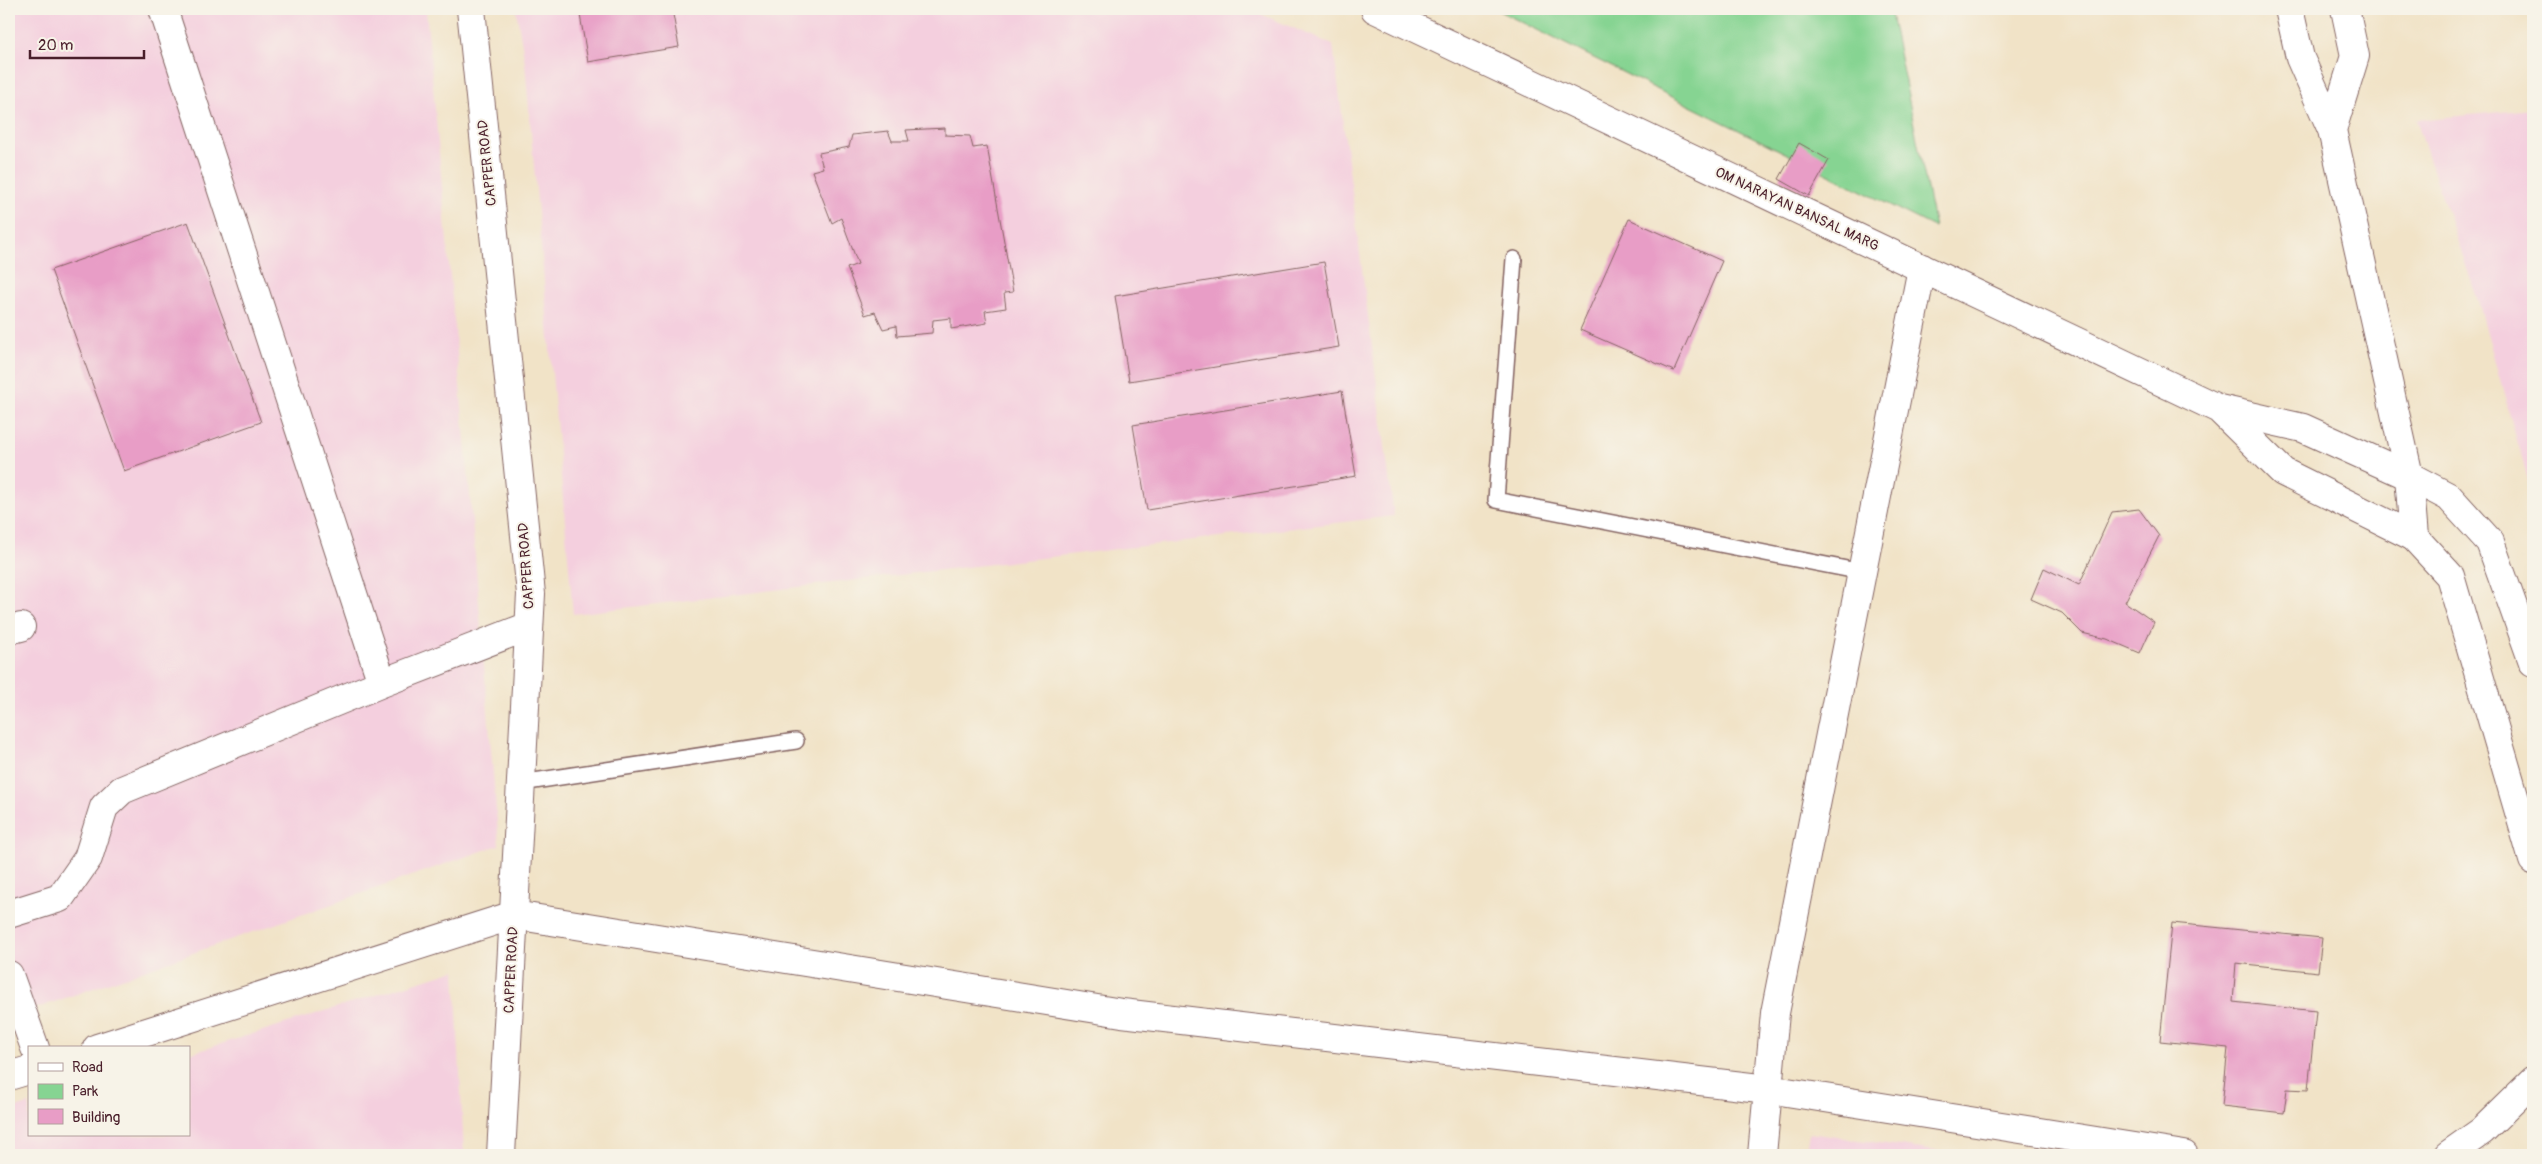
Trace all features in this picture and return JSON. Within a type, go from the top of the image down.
[{"type":"street","points":[[163,9],[382,683]]},
{"type":"street","name":"CAPPER ROAD","points":[[471,9],[531,594],[501,1155]]},
{"type":"street","name":"OM NARAYAN BANSAL MARG","points":[[1375,9],[2219,409]]},
{"type":"street","points":[[2289,9],[2300,58],[2332,130],[2409,476],[2414,537]]},
{"type":"street","points":[[2332,130],[2355,56],[2344,9]]},
{"type":"street","points":[[1762,1155],[1774,1013],[1922,268]]},
{"type":"street","points":[[2219,409],[2303,428],[2409,476],[2449,497],[2490,542],[2533,662]]},
{"type":"street","points":[[2219,409],[2283,472],[2414,537],[2450,576],[2533,860]]},
{"type":"street","points":[[9,914],[60,898],[88,858],[104,807],[122,790],[382,683],[529,626]]},
{"type":"street","points":[[103,1046],[514,915],[1122,1013],[1768,1089],[2184,1155]]},
{"type":"street","points":[[9,975],[34,1046]]},
{"type":"street","points":[[9,1076],[28,1070]]},
{"type":"street","points":[[2448,1155],[2482,1131],[2533,1081]]},
{"type":"lane","points":[[1514,259],[1496,500],[1862,572]]},
{"type":"lane","points":[[521,783],[796,741]]},
{"type":"shaded area","points":[[9,9],[426,9],[499,845],[9,1018]]},
{"type":"shaded area","points":[[516,9],[1249,9],[1333,45],[1394,516],[573,614],[525,63]]},
{"type":"shaded area","points":[[2533,109],[2533,498],[2479,304],[2416,120]]},
{"type":"shaded area","points":[[455,970],[464,1155],[9,1155],[9,1110],[28,1104],[28,1136],[190,1136],[190,1054]]},
{"type":"shaded area","points":[[1809,1133],[1963,1155],[1805,1155]]},
{"type":"green space","points":[[1495,9],[1890,9],[1935,227],[1934,227]]},
{"type":"building","points":[[579,9],[672,9],[679,47],[588,62]]},
{"type":"building","points":[[945,128],[945,135],[970,136],[973,148],[987,146],[1013,292],[1004,293],[1006,308],[985,311],[987,323],[951,329],[951,318],[933,320],[932,333],[897,336],[896,326],[883,329],[875,312],[865,315],[847,268],[858,264],[841,218],[832,223],[812,171],[823,168],[819,153],[849,147],[852,135],[888,131],[892,141],[909,141],[906,130]]},
{"type":"building","points":[[1799,143],[1829,160],[1809,196],[1779,179]]},
{"type":"building","points":[[1629,219],[1722,261],[1674,371],[1580,330]]},
{"type":"building","points":[[188,222],[261,422],[124,471],[51,270]]},
{"type":"building","points":[[1324,262],[1339,347],[1129,381],[1115,296]]},
{"type":"building","points":[[1342,391],[1356,476],[1147,510],[1133,425]]},
{"type":"building","points":[[2139,509],[2159,536],[2125,602],[2154,622],[2140,653],[2107,639],[2082,633],[2062,613],[2031,599],[2044,568],[2079,585],[2112,512]]},
{"type":"building","points":[[2172,923],[2322,938],[2318,972],[2236,963],[2233,1002],[2316,1011],[2308,1090],[2287,1089],[2284,1113],[2222,1106],[2228,1048],[2160,1041]]}]
